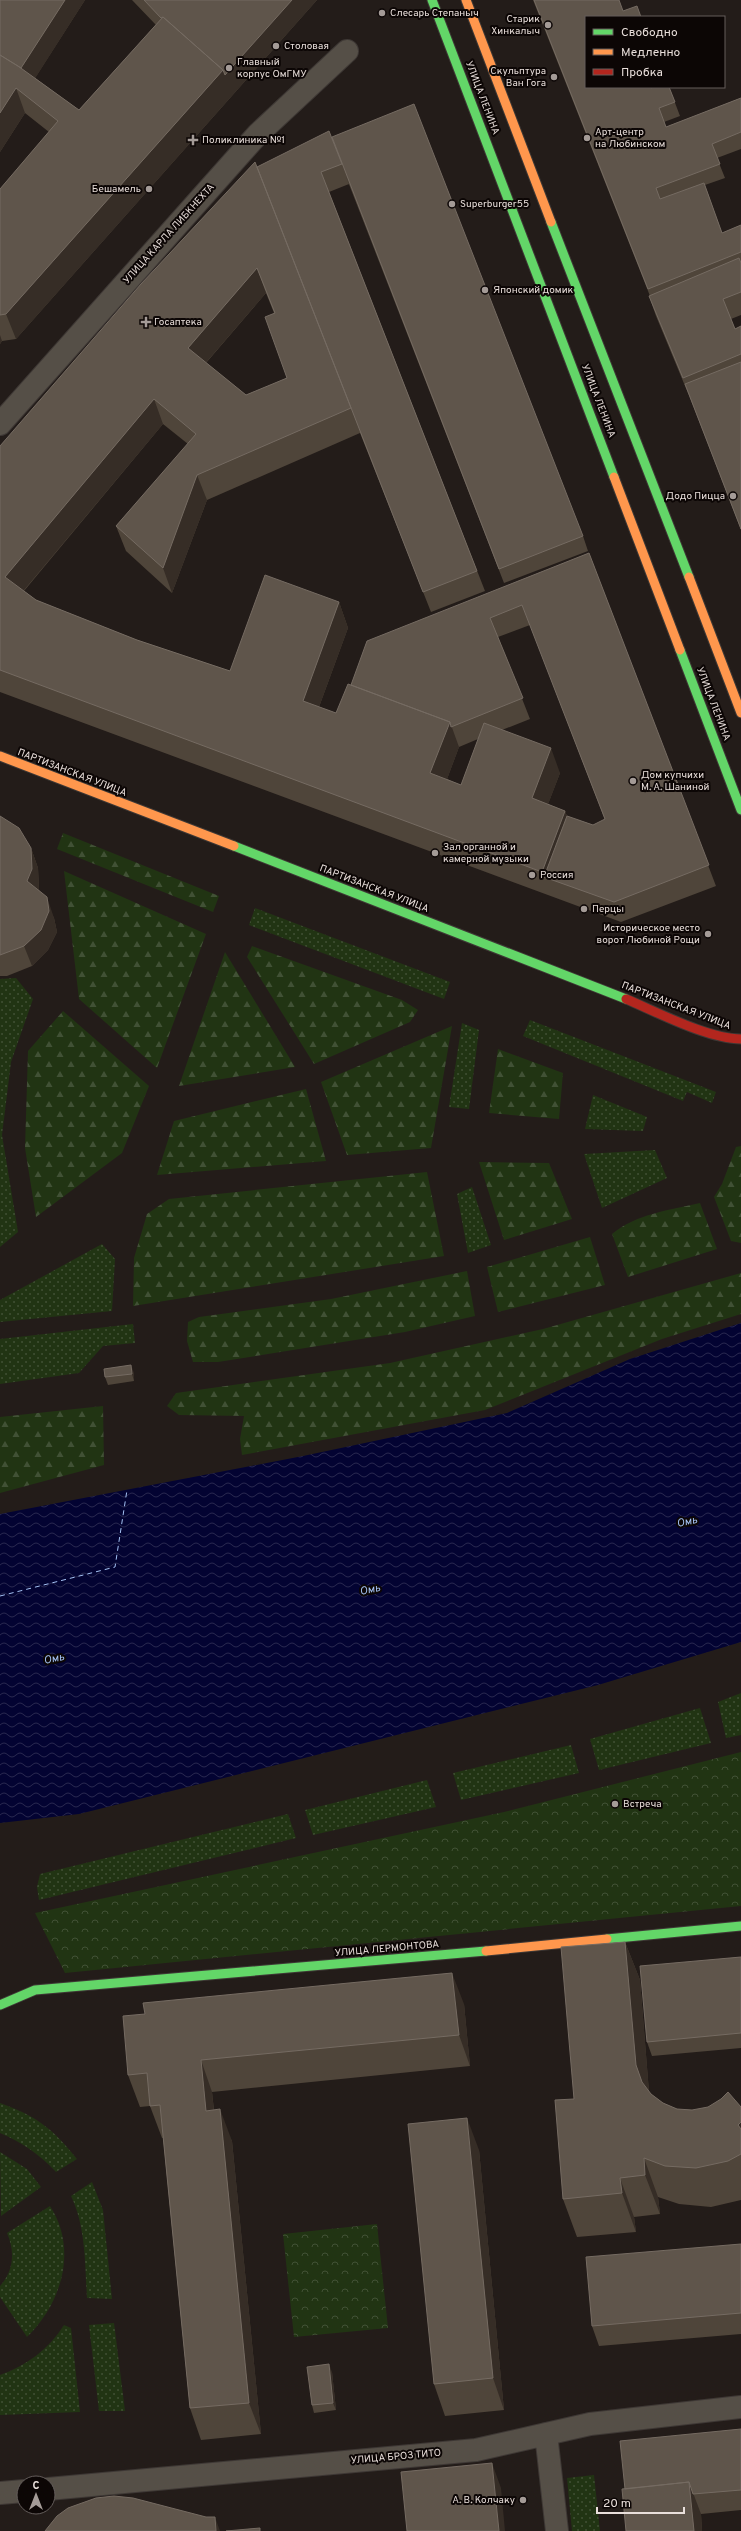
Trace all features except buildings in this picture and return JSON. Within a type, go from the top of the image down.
[{"type":"main road","name":"УЛИЦА ЛЕНИНА","points":[[432,0],[741,810]]},
{"type":"main road","name":"УЛИЦА ЛЕНИНА","points":[[466,0],[741,713]]},
{"type":"main road","name":"ПАРТИЗАНСКАЯ УЛИЦА","points":[[0,756],[584,982],[686,1024],[731,1039],[741,1039]]},
{"type":"main road","name":"УЛИЦА ЛЕРМОНТОВА","points":[[0,2005],[35,1990],[467,1953],[741,1926]]},
{"type":"street","name":"УЛИЦА КАРЛА ЛИБКНЕХТА","points":[[0,424],[258,134],[347,51]]},
{"type":"street","name":"УЛИЦА БРОЗ ТИТО","points":[[56,2488],[476,2450],[590,2424],[741,2407]]},
{"type":"street","points":[[546,2434],[557,2531]]},
{"type":"street","points":[[0,2493],[16,2492]]},
{"type":"green space","points":[[63,833],[219,896],[213,912],[57,849]]},
{"type":"green space","points":[[64,871],[206,934],[157,1068],[79,999]]},
{"type":"green space","points":[[255,908],[450,982],[444,999],[249,925]]},
{"type":"green space","points":[[252,946],[402,1000],[418,1010],[410,1022],[314,1064],[247,957]]},
{"type":"green space","points":[[225,952],[295,1067],[179,1086]]},
{"type":"green space","points":[[16,978],[33,999],[11,1062],[2,1135],[18,1232],[0,1247],[0,979]]},
{"type":"green space","points":[[63,1011],[149,1086],[122,1153],[36,1217],[25,1148],[28,1051]]},
{"type":"green space","points":[[530,1020],[716,1092],[712,1103],[687,1092],[683,1101],[523,1036]]},
{"type":"green space","points":[[462,1023],[479,1030],[469,1109],[449,1107]]},
{"type":"green space","points":[[452,1026],[431,1148],[347,1155],[321,1082]]},
{"type":"green space","points":[[498,1049],[563,1073],[559,1119],[489,1113]]},
{"type":"green space","points":[[306,1089],[326,1161],[157,1175],[174,1121]]},
{"type":"green space","points":[[593,1095],[647,1117],[643,1131],[585,1129]]},
{"type":"green space","points":[[741,1146],[741,1243],[731,1241],[714,1197],[722,1184],[736,1147]]},
{"type":"green space","points":[[655,1150],[667,1178],[602,1208],[584,1154]]},
{"type":"green space","points":[[479,1162],[549,1163],[572,1219],[504,1240]]},
{"type":"green space","points":[[427,1172],[444,1256],[133,1306],[134,1258],[147,1214],[169,1199]]},
{"type":"green space","points":[[472,1187],[491,1245],[468,1253],[457,1194]]},
{"type":"green space","points":[[700,1203],[717,1249],[628,1277],[612,1234],[621,1227],[642,1217]]},
{"type":"green space","points":[[590,1237],[605,1285],[498,1312],[487,1267]]},
{"type":"green space","points":[[102,1244],[115,1259],[112,1311],[0,1322],[0,1300]]},
{"type":"green space","points":[[467,1271],[475,1316],[405,1332],[218,1362],[193,1362],[187,1341],[188,1322],[199,1317],[331,1299]]},
{"type":"green space","points":[[741,1273],[741,1314],[662,1339],[485,1410],[242,1455],[240,1439],[244,1416],[179,1415],[167,1406],[176,1393],[390,1363],[543,1329]]},
{"type":"green space","points":[[133,1324],[135,1343],[103,1346],[79,1373],[0,1384],[0,1339]]},
{"type":"green space","points":[[103,1406],[104,1465],[0,1493],[0,1417]]},
{"type":"green space","points":[[741,1693],[741,1735],[726,1738],[718,1702]]},
{"type":"green space","points":[[700,1708],[711,1743],[599,1770],[590,1739]]},
{"type":"green space","points":[[571,1745],[579,1773],[461,1800],[453,1773]]},
{"type":"green space","points":[[741,1752],[741,1906],[65,1973],[35,1913],[504,1812]]},
{"type":"green space","points":[[427,1780],[436,1807],[313,1835],[305,1810]]},
{"type":"green space","points":[[288,1814],[296,1838],[39,1900],[37,1887],[40,1874]]},
{"type":"green space","points":[[0,2103],[24,2113],[43,2125],[60,2139],[77,2159],[56,2172],[30,2150],[0,2133]]},
{"type":"green space","points":[[0,2152],[27,2169],[41,2187],[1,2216]]},
{"type":"green space","points":[[92,2182],[103,2210],[112,2299],[87,2298],[84,2246],[80,2220],[71,2196]]},
{"type":"green space","points":[[50,2206],[58,2223],[63,2240],[64,2257],[62,2275],[57,2292],[49,2308],[27,2337],[0,2297],[0,2286],[8,2274],[12,2261],[10,2240],[7,2233]]},
{"type":"green space","points":[[377,2224],[388,2328],[294,2337],[283,2234]]},
{"type":"green space","points":[[114,2323],[125,2411],[99,2411],[89,2325]]},
{"type":"green space","points":[[64,2325],[71,2328],[80,2412],[0,2415],[0,2375],[19,2367],[36,2356],[51,2342]]},
{"type":"green space","points":[[594,2475],[600,2531],[572,2531],[567,2478]]},
{"type":"water","name":"Омь","points":[[741,1323],[741,1642],[598,1685],[79,1814],[0,1823],[0,1514],[303,1456],[507,1413],[630,1359]]},
{"type":"ferry route","points":[[0,1596],[115,1567],[127,1490]]},
{"type":"traffic: fast","points":[[432,0],[614,477]]},
{"type":"traffic: fast","points":[[551,222],[689,577]]},
{"type":"traffic: fast","points":[[680,650],[741,810]]},
{"type":"traffic: fast","points":[[234,846],[626,999]]},
{"type":"traffic: fast","points":[[607,1939],[741,1926]]},
{"type":"traffic: fast","points":[[0,2005],[35,1990],[486,1951]]},
{"type":"traffic: slow","points":[[466,0],[551,222]]},
{"type":"traffic: slow","points":[[614,477],[680,650]]},
{"type":"traffic: slow","points":[[689,577],[741,713]]},
{"type":"traffic: slow","points":[[0,756],[234,846]]},
{"type":"traffic: slow","points":[[486,1951],[607,1939]]},
{"type":"traffic: jam","points":[[626,999],[698,1030],[713,1035],[741,1039]]},
{"type":"place","name":"Слесарь Степаныч","points":[[382,13]]},
{"type":"place","name":"Старик Хинкалыч","points":[[548,25]]},
{"type":"place","name":"Столовая","points":[[276,46]]},
{"type":"place","name":"Главный корпус ОмГМУ","points":[[229,68]]},
{"type":"place","name":"Скульптура Ван Гога","points":[[554,77]]},
{"type":"place","name":"Арт-центр на Любинском","points":[[587,138]]},
{"type":"place","name":"Поликлиника №1","points":[[193,140]]},
{"type":"place","name":"Бешамель","points":[[149,189]]},
{"type":"place","name":"Superburger55","points":[[452,204]]},
{"type":"place","name":"Японский домик","points":[[485,290]]},
{"type":"place","name":"Госаптека","points":[[146,322]]},
{"type":"place","name":"Додо Пицца","points":[[733,496]]},
{"type":"place","name":"Дом купчихи М. А. Шаниной","points":[[633,781]]},
{"type":"place","name":"Зал органной и камерной музыки","points":[[435,853]]},
{"type":"place","name":"Россия","points":[[532,875]]},
{"type":"place","name":"Перцы","points":[[584,909]]},
{"type":"place","name":"Историческое место ворот Любиной Рощи","points":[[708,934]]},
{"type":"place","name":"Встреча","points":[[615,1804]]},
{"type":"place","name":"А. В. Колчаку","points":[[523,2500]]}]
